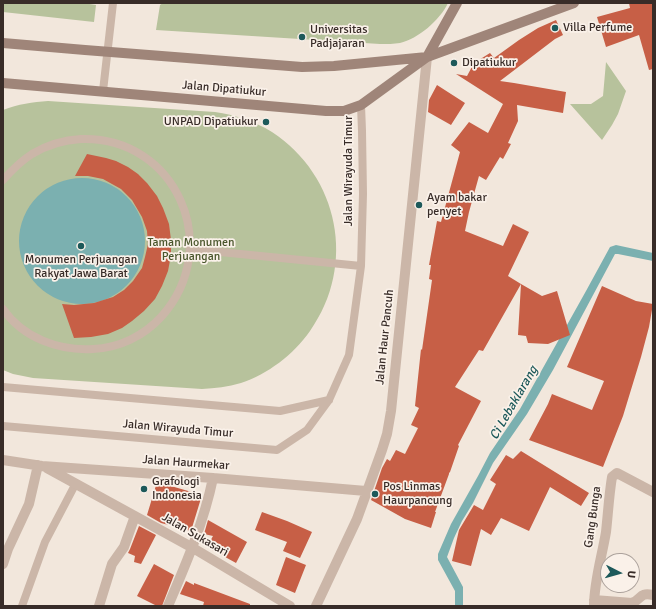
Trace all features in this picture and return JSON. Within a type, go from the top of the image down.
[{"type":"main road","points":[[427,56],[457,3]]},
{"type":"main road","name":"Jalan Dipatiukur","points":[[3,43],[302,67],[334,66],[427,56],[574,3]]},
{"type":"main road","name":"Jalan Dipatiukur","points":[[3,83],[326,111],[344,111],[360,105],[427,56]]},
{"type":"street","name":"Jalan Haur Pancuh","points":[[316,606],[357,519],[385,439],[391,412],[427,56]]},
{"type":"street","name":"Jalan Haurmekar","points":[[3,460],[40,465],[366,491]]},
{"type":"street","name":"Jalan Sukasari","points":[[40,465],[193,548],[290,606]]},
{"type":"street","points":[[3,564],[29,504],[40,465]]},
{"type":"street","name":"Gang Bunga","points":[[594,603],[606,532],[612,477],[617,473],[653,492]]},
{"type":"street","points":[[168,606],[193,548],[209,499],[213,478]]},
{"type":"street","points":[[99,606],[112,564],[124,547],[135,516]]},
{"type":"street","points":[[594,603],[632,602],[636,601],[641,595],[653,595]]},
{"type":"lane","points":[[103,91],[113,3]]},
{"type":"lane","name":"Jalan Wirayuda Timur","points":[[3,426],[277,450],[307,430],[329,400],[349,355],[361,266],[363,194],[360,105]]},
{"type":"lane","points":[[3,180],[16,165],[33,153],[52,145],[71,140],[92,139],[112,142],[131,149],[154,164],[176,190],[184,209],[189,229],[190,249],[185,276],[180,290],[170,308],[156,323],[145,331],[120,344],[100,349],[79,350],[59,347],[40,340],[22,329],[3,309]]},
{"type":"lane","points":[[190,249],[361,266]]},
{"type":"lane","points":[[3,386],[280,411],[329,400]]},
{"type":"lane","points":[[22,606],[45,542],[76,484]]},
{"type":"green space","points":[[3,3],[83,3],[96,5],[94,22],[3,12]]},
{"type":"green space","name":"Universitas Padjajaran","points":[[163,3],[448,3],[440,16],[421,33],[407,41],[400,43],[380,44],[156,30],[160,5]]},
{"type":"green space","points":[[606,62],[626,91],[618,114],[602,140],[570,104],[591,104],[603,96]]},
{"type":"green space","name":"Taman Monumen Perjuangan","points":[[48,101],[222,113],[244,119],[265,128],[295,150],[313,172],[326,197],[334,223],[336,251],[333,278],[325,305],[310,331],[288,356],[270,369],[241,383],[217,388],[202,389],[33,378],[13,374],[3,370],[3,110],[14,106]]},
{"type":"water","points":[[88,178],[100,180],[112,185],[127,196],[138,211],[143,223],[145,241],[143,259],[138,271],[127,286],[112,297],[100,302],[76,304],[64,302],[52,297],[37,286],[26,271],[21,259],[19,235],[21,223],[26,211],[37,196],[52,185],[64,180]]},
{"type":"water","points":[[616,245],[653,253],[653,261],[615,254],[553,370],[527,414],[493,463],[473,503],[462,521],[447,557],[463,587],[463,606],[455,606],[455,591],[438,560],[438,554],[451,524],[490,453],[520,409],[610,247]]},
{"type":"building","points":[[629,3],[653,3],[653,69],[649,70],[639,35],[606,47],[597,17],[630,8]]},
{"type":"building","points":[[556,20],[563,35],[555,39],[500,81],[566,92],[563,113],[517,105],[518,121],[508,143],[511,144],[503,159],[500,157],[486,180],[479,176],[465,231],[503,246],[513,224],[529,232],[508,276],[521,284],[483,351],[479,350],[455,387],[481,401],[458,445],[459,446],[435,512],[431,528],[405,519],[371,500],[382,468],[387,459],[390,461],[396,450],[405,454],[418,428],[411,425],[419,408],[415,406],[421,349],[422,350],[432,280],[429,279],[431,265],[429,265],[437,221],[441,222],[460,152],[451,145],[469,122],[488,133],[503,104],[456,74],[467,76],[474,63],[490,53],[494,58],[538,28]]},
{"type":"building","points":[[437,85],[465,103],[451,125],[428,112],[429,100]]},
{"type":"building","points":[[87,154],[116,161],[138,174],[147,183],[157,196],[169,224],[171,255],[168,271],[162,286],[155,299],[144,311],[122,328],[108,334],[74,338],[62,304],[74,305],[94,303],[113,297],[124,290],[133,281],[142,268],[148,244],[147,231],[142,217],[132,200],[121,189],[103,179],[88,176],[75,176]]},
{"type":"building","points":[[521,284],[542,296],[557,291],[570,335],[548,344],[528,343],[526,336],[518,335]]},
{"type":"building","points":[[602,286],[636,301],[653,304],[641,357],[623,416],[603,467],[529,440],[552,394],[592,410],[604,381],[567,367]]},
{"type":"building","points":[[521,451],[589,493],[581,506],[550,487],[529,531],[501,518],[491,535],[481,529],[471,566],[452,561],[459,530],[474,505],[483,510],[496,484],[490,480],[506,455],[513,459]]},
{"type":"building","points":[[157,482],[202,495],[191,531],[161,523],[147,515]]},
{"type":"building","points":[[262,512],[312,532],[300,558],[283,551],[287,542],[255,530]]},
{"type":"building","points":[[208,520],[247,542],[236,563],[207,547],[213,536],[204,534]]},
{"type":"building","points":[[139,526],[156,535],[141,564],[134,562],[135,556],[128,553]]},
{"type":"building","points":[[286,557],[306,565],[295,593],[276,585]]},
{"type":"building","points":[[154,564],[174,575],[162,606],[157,606],[137,596]]},
{"type":"building","points":[[186,581],[250,604],[250,606],[203,606],[204,602],[180,594]]},
{"type":"place","name":"Villa Perfume","points":[[555,28]]},
{"type":"place","name":"Universitas Padjajaran","points":[[302,37]]},
{"type":"place","name":"Dipatiukur","points":[[454,63]]},
{"type":"place","name":"UNPAD Dipatiukur","points":[[266,122]]},
{"type":"place","name":"Ayam bakar penyet","points":[[419,205]]},
{"type":"place","name":"Monumen Perjuangan Rakyat Jawa Barat","points":[[81,246]]},
{"type":"place","name":"Grafologi Indonesia","points":[[144,489]]},
{"type":"place","name":"Pos Linmas Haurpancung","points":[[375,494]]},
{"type":"water label","name":"Ci Lebaklarang","points":[[514,403]]}]
